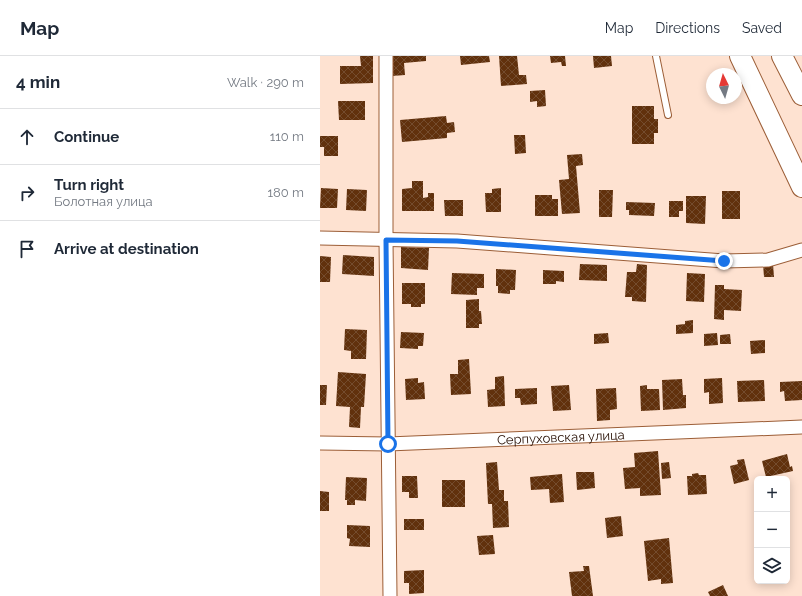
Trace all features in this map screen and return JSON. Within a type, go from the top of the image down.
[{"type":"main road","points":[[740,56],[802,187]]},
{"type":"main road","points":[[782,56],[802,96]]},
{"type":"main road","points":[[798,56],[802,64]]},
{"type":"street","points":[[386,56],[386,240],[390,596]]},
{"type":"street","points":[[320,238],[457,241],[724,261],[768,260],[802,250]]},
{"type":"street","name":"Серпуховская улица","points":[[320,443],[388,444],[802,427]]},
{"type":"lane","points":[[656,56],[668,115]]},
{"type":"building","points":[[360,56],[373,56],[373,83],[340,84],[340,66],[361,66]]},
{"type":"building","points":[[390,56],[426,56],[426,61],[404,63],[405,75],[392,76]]},
{"type":"building","points":[[460,56],[489,56],[490,62],[461,65]]},
{"type":"building","points":[[499,56],[517,56],[519,75],[526,75],[527,84],[501,86]]},
{"type":"building","points":[[550,56],[565,56],[566,66],[562,66],[561,62],[551,63]]},
{"type":"building","points":[[593,56],[611,56],[612,66],[594,68]]},
{"type":"building","points":[[545,90],[546,106],[537,107],[537,101],[530,102],[530,91]]},
{"type":"building","points":[[338,101],[365,101],[365,120],[339,120]]},
{"type":"building","points":[[632,106],[654,106],[654,119],[658,119],[658,133],[654,133],[654,144],[632,144]]},
{"type":"building","points":[[446,116],[447,123],[454,122],[455,132],[447,133],[447,138],[402,142],[400,120]]},
{"type":"building","points":[[514,135],[525,135],[526,153],[515,154]]},
{"type":"building","points":[[320,136],[338,136],[338,156],[324,156],[324,147],[320,147]]},
{"type":"building","points":[[582,154],[583,165],[576,166],[580,213],[562,214],[559,180],[569,179],[567,155]]},
{"type":"building","points":[[412,181],[423,181],[423,198],[428,197],[428,193],[434,193],[434,211],[402,211],[402,189],[412,188]]},
{"type":"building","points":[[321,188],[338,189],[337,208],[320,208]]},
{"type":"building","points":[[501,188],[501,212],[486,212],[485,193],[492,193],[492,189]]},
{"type":"building","points":[[347,189],[367,190],[366,211],[346,210]]},
{"type":"building","points":[[599,190],[613,190],[612,217],[599,217]]},
{"type":"building","points":[[722,191],[740,191],[740,219],[722,219]]},
{"type":"building","points":[[535,195],[552,195],[552,199],[558,199],[558,216],[535,216]]},
{"type":"building","points":[[686,196],[706,196],[705,224],[686,223]]},
{"type":"building","points":[[444,200],[463,200],[463,216],[445,216]]},
{"type":"building","points":[[669,201],[683,201],[683,211],[679,211],[679,217],[669,217]]},
{"type":"building","points":[[626,202],[655,203],[654,216],[629,215],[629,210],[626,210]]},
{"type":"building","points":[[401,247],[429,248],[428,270],[401,268]]},
{"type":"building","points":[[343,255],[374,257],[374,276],[342,274]]},
{"type":"building","points":[[320,256],[331,257],[330,282],[320,282]]},
{"type":"building","points":[[580,264],[607,265],[607,281],[579,280]]},
{"type":"building","points":[[637,264],[647,265],[646,302],[632,301],[632,297],[625,297],[627,272],[636,272]]},
{"type":"building","points":[[763,264],[773,264],[774,277],[764,277]]},
{"type":"building","points":[[496,269],[516,270],[515,290],[510,290],[510,294],[498,293],[498,286],[496,286]]},
{"type":"building","points":[[543,270],[564,271],[564,282],[556,281],[556,284],[543,284]]},
{"type":"building","points":[[452,273],[484,274],[484,288],[477,288],[477,295],[451,294]]},
{"type":"building","points":[[687,273],[705,274],[704,302],[686,301]]},
{"type":"building","points":[[402,283],[425,283],[425,304],[421,304],[421,307],[411,307],[411,304],[402,304]]},
{"type":"building","points":[[715,285],[724,285],[724,289],[742,290],[741,311],[724,310],[724,320],[714,319]]},
{"type":"building","points":[[479,299],[479,311],[481,311],[482,324],[479,324],[479,328],[466,328],[466,300]]},
{"type":"building","points":[[693,320],[693,333],[676,334],[676,325],[685,324],[685,321]]},
{"type":"building","points":[[345,329],[367,330],[366,359],[351,359],[351,351],[344,350]]},
{"type":"building","points":[[401,332],[424,333],[423,346],[418,346],[418,349],[400,348]]},
{"type":"building","points":[[608,333],[609,343],[594,344],[594,334]]},
{"type":"building","points":[[717,333],[718,345],[704,346],[704,334]]},
{"type":"building","points":[[730,334],[731,344],[720,344],[720,335]]},
{"type":"building","points":[[765,340],[765,353],[751,354],[750,341]]},
{"type":"building","points":[[469,359],[471,394],[451,395],[450,374],[458,374],[458,360]]},
{"type":"building","points":[[338,372],[366,374],[364,407],[361,407],[360,428],[349,427],[350,407],[336,406]]},
{"type":"building","points":[[504,376],[505,406],[488,407],[487,390],[495,389],[495,377]]},
{"type":"building","points":[[418,378],[418,383],[424,382],[425,399],[406,400],[405,379]]},
{"type":"building","points":[[722,378],[723,403],[709,404],[709,392],[704,393],[704,379]]},
{"type":"building","points":[[682,379],[683,395],[686,395],[686,408],[663,410],[662,380]]},
{"type":"building","points":[[764,380],[765,401],[738,402],[737,381]]},
{"type":"building","points":[[802,381],[802,400],[785,401],[784,391],[780,392],[780,382]]},
{"type":"building","points":[[320,385],[327,385],[326,405],[320,405]]},
{"type":"building","points":[[569,385],[571,410],[553,411],[551,386]]},
{"type":"building","points":[[647,385],[647,389],[659,389],[660,410],[641,411],[640,386]]},
{"type":"building","points":[[537,388],[537,404],[521,405],[520,398],[515,398],[515,389]]},
{"type":"building","points":[[616,388],[617,409],[610,410],[610,420],[597,421],[596,389]]},
{"type":"building","points":[[658,451],[661,495],[640,496],[640,488],[625,489],[623,468],[635,467],[634,453]]},
{"type":"building","points":[[787,454],[790,467],[792,466],[793,471],[766,476],[762,461]]},
{"type":"building","points":[[744,459],[749,480],[734,484],[730,466],[738,464],[737,460]]},
{"type":"building","points":[[497,462],[499,490],[504,490],[504,501],[508,501],[509,527],[493,528],[492,504],[488,504],[486,463]]},
{"type":"building","points":[[669,462],[671,478],[662,479],[661,463]]},
{"type":"building","points":[[576,472],[594,472],[595,488],[577,490]]},
{"type":"building","points":[[698,473],[699,475],[706,475],[707,494],[688,495],[687,476],[692,476],[692,474]]},
{"type":"building","points":[[562,474],[564,502],[550,503],[549,489],[531,490],[530,477]]},
{"type":"building","points":[[402,476],[417,476],[418,498],[409,498],[409,492],[402,492]]},
{"type":"building","points":[[346,477],[367,478],[366,501],[355,500],[355,505],[347,505],[347,500],[345,500]]},
{"type":"building","points":[[442,480],[465,480],[465,507],[442,507]]},
{"type":"building","points":[[320,491],[329,492],[329,511],[320,511]]},
{"type":"building","points":[[621,516],[623,536],[607,538],[605,518]]},
{"type":"building","points":[[404,519],[424,519],[424,530],[404,530]]},
{"type":"building","points":[[347,525],[370,526],[370,547],[349,546],[350,539],[347,538]]},
{"type":"building","points":[[493,535],[495,554],[479,555],[477,536]]},
{"type":"building","points":[[669,538],[673,583],[661,584],[661,579],[648,581],[644,541]]},
{"type":"building","points":[[583,566],[589,566],[593,596],[572,596],[569,572],[584,571]]},
{"type":"building","points":[[424,570],[424,593],[409,594],[409,583],[404,583],[404,571]]},
{"type":"building","points":[[723,585],[728,596],[710,596],[708,592]]},
{"type":"route","points":[[388,444],[386,240],[457,241],[724,261]]}]
